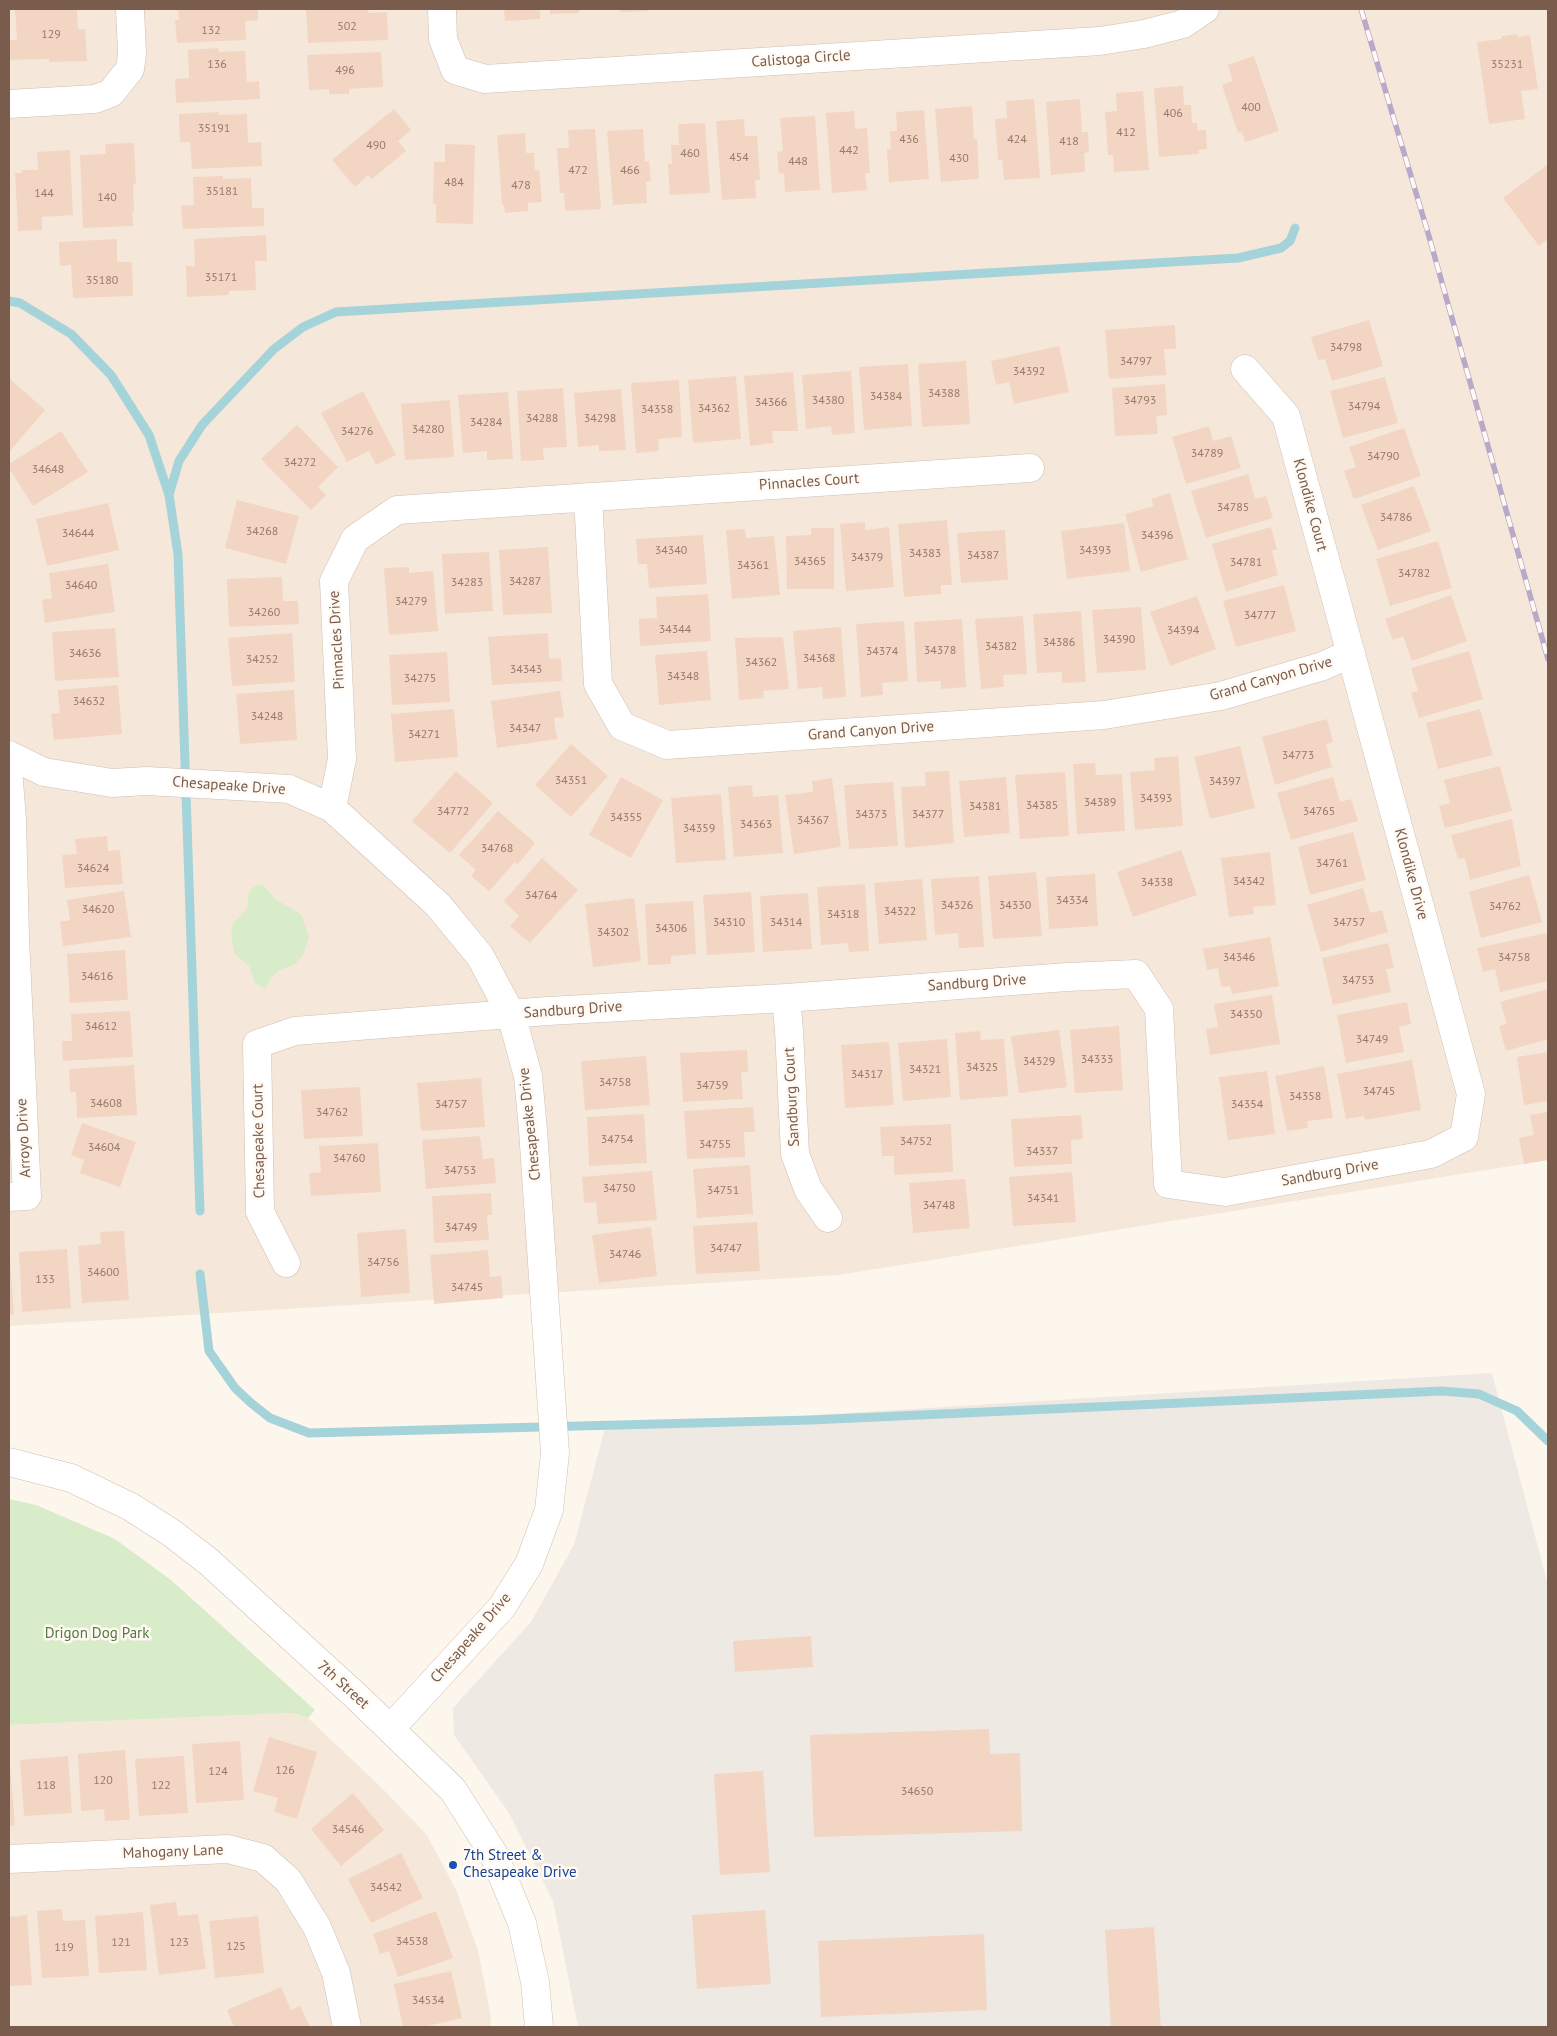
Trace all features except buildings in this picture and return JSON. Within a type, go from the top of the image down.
[{"type":"street","points":[[9,104],[95,100],[110,93],[130,69],[132,54],[130,9]]},
{"type":"street","name":"Calistoga Circle","points":[[442,9],[443,39],[455,70],[485,79],[1100,41],[1144,34],[1183,24],[1205,9]]},
{"type":"street","name":"Klondike Court","points":[[1244,369],[1286,416],[1351,653]]},
{"type":"street","name":"Pinnacles Court","points":[[588,496],[1030,468]]},
{"type":"street","name":"Grand Canyon Drive","points":[[588,496],[598,684],[622,726],[667,744],[1104,715],[1221,696],[1323,666],[1351,653]]},
{"type":"street","name":"Pinnacles Drive","points":[[332,808],[342,759],[334,581],[356,539],[397,510],[588,496]]},
{"type":"street","name":"Klondike Drive","points":[[1351,653],[1472,1094]]},
{"type":"street","name":"Chesapeake Drive","points":[[9,755],[44,772],[112,783],[147,781],[288,789],[332,808],[438,905],[480,956],[511,1014],[528,1076],[555,1453],[549,1510],[530,1564],[502,1607],[391,1728]]},
{"type":"street","name":"Arroyo Drive","points":[[9,781],[12,820],[12,938],[18,1196]]},
{"type":"street","name":"Sandburg Drive","points":[[257,1044],[295,1031],[511,1014],[786,998],[1067,976],[1136,974],[1159,1009],[1168,1184],[1225,1192],[1431,1154],[1464,1138],[1472,1094]]},
{"type":"street","name":"Sandburg Court","points":[[786,998],[795,1154],[808,1189],[828,1218]]},
{"type":"street","name":"Chesapeake Court","points":[[257,1044],[260,1212],[286,1263]]},
{"type":"street","name":"7th Street","points":[[9,1462],[71,1478],[131,1507],[173,1534],[209,1562],[391,1728],[453,1790],[493,1853],[522,1924],[535,1982],[539,2027]]},
{"type":"street","name":"Mahogany Lane","points":[[9,1859],[228,1849],[263,1858],[288,1880],[317,1927],[336,1973],[347,2027]]},
{"type":"shaded area","points":[[9,9],[1548,9],[1548,1160],[839,1275],[9,1326]]},
{"type":"shaded area","points":[[1492,1373],[1548,1585],[1548,2027],[578,2027],[553,1901],[509,1813],[454,1735],[453,1708],[531,1622],[574,1545],[605,1428]]},
{"type":"shaded area","points":[[292,1713],[308,1718],[382,1788],[427,1835],[456,1890],[478,1950],[490,2012],[491,2027],[9,2027],[9,1725]]},
{"type":"green space","points":[[262,884],[275,899],[302,916],[309,937],[303,955],[295,964],[278,971],[271,978],[265,989],[255,983],[249,966],[235,954],[231,926],[247,909],[249,892],[255,886]]},
{"type":"green space","name":"Drigon Dog Park","points":[[9,1499],[36,1505],[115,1539],[171,1580],[315,1710],[308,1718],[292,1713],[9,1725]]},
{"type":"waterway","points":[[169,495],[179,461],[202,425],[274,349],[303,327],[336,312],[1238,258],[1281,248],[1290,241],[1295,228]]},
{"type":"waterway","points":[[9,301],[20,303],[71,334],[111,375],[149,435],[169,495],[178,554],[200,1211]]},
{"type":"waterway","points":[[200,1274],[209,1351],[235,1388],[251,1403],[270,1418],[309,1433],[811,1420],[1442,1391],[1479,1394],[1517,1411],[1548,1441]]},
{"type":"railway","points":[[1361,9],[1428,233],[1548,659]]},
{"type":"place","name":"7th Street & Chesapeake Drive","points":[[453,1865]]}]
